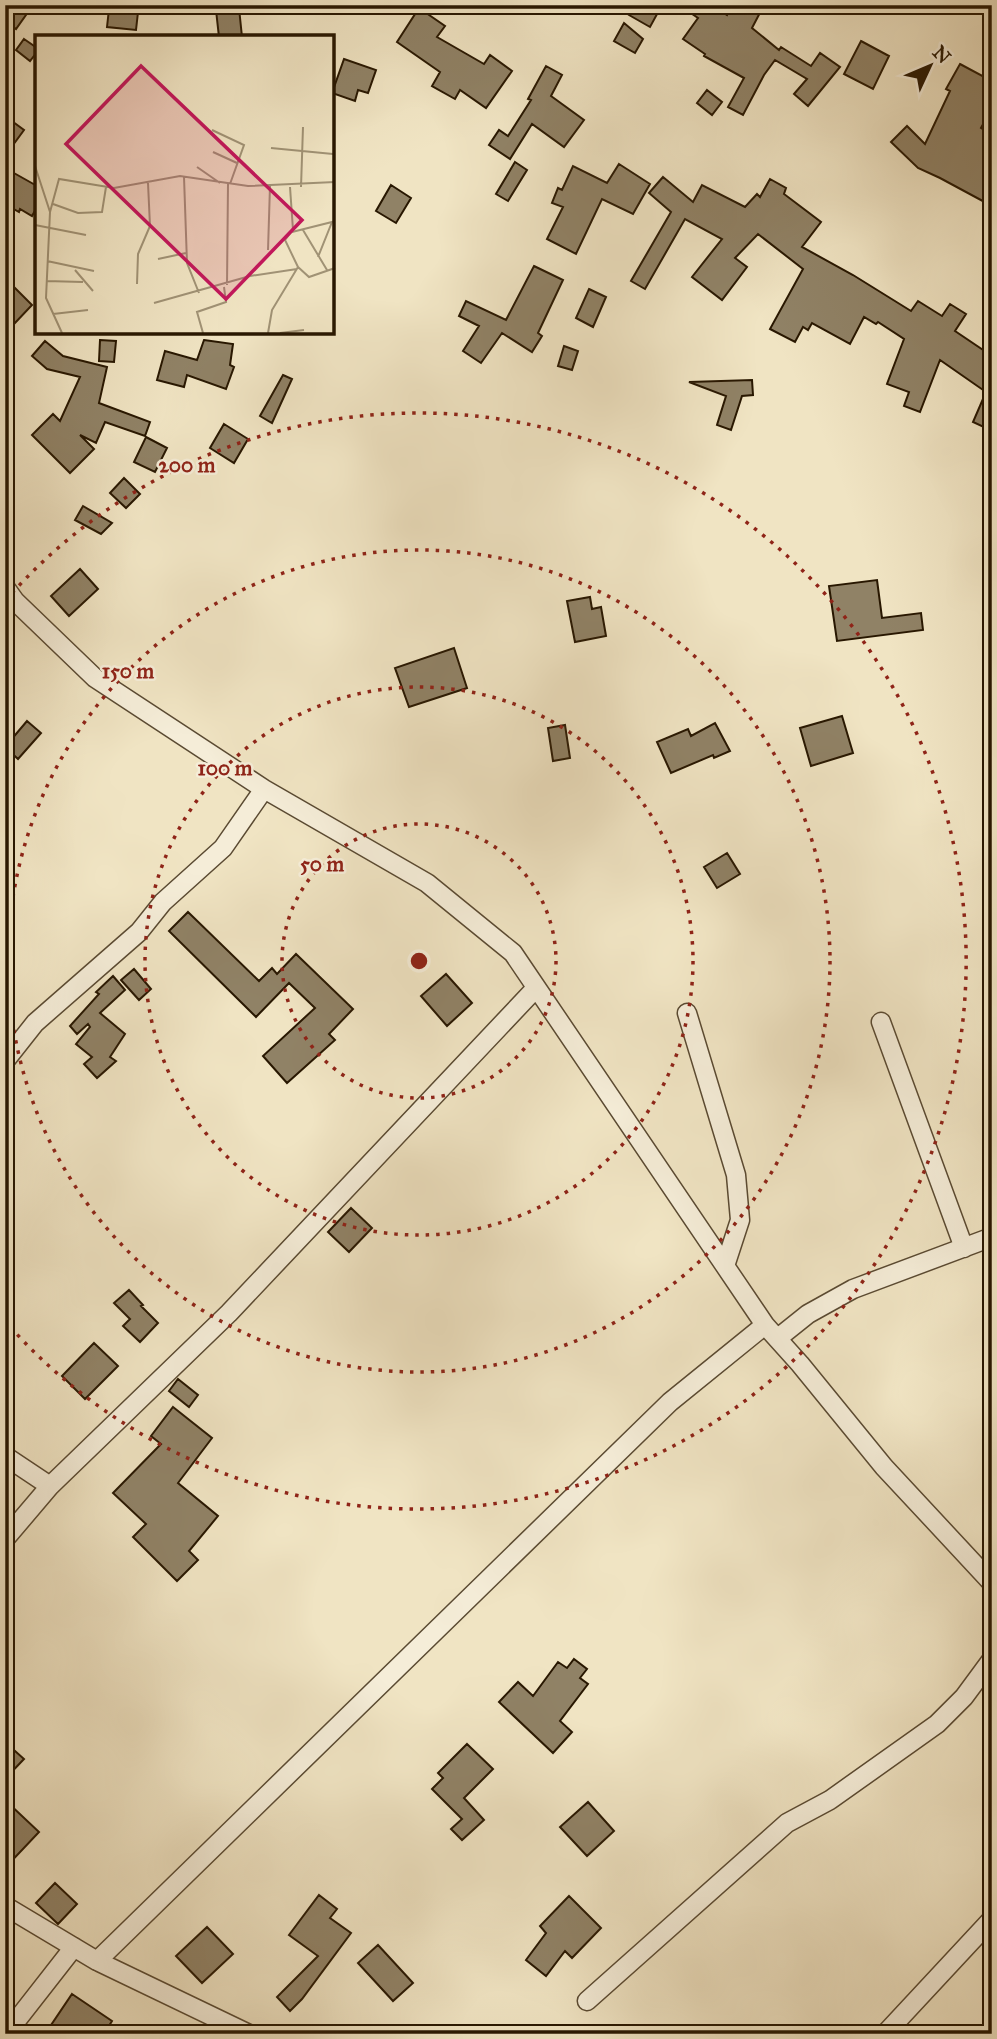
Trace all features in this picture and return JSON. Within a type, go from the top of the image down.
[{"type":"street","points":[[5,587],[15,601],[95,678],[264,789],[427,883],[513,953],[771,1331],[884,1467],[992,1583]]},
{"type":"street","points":[[5,1061],[35,1023],[139,932],[163,902],[223,848],[264,789]]},
{"type":"street","points":[[5,1539],[50,1486],[229,1313],[537,988]]},
{"type":"street","points":[[687,1013],[736,1175],[740,1220],[725,1266]]},
{"type":"street","points":[[881,1022],[964,1248]]},
{"type":"street","points":[[96,1961],[670,1402],[771,1331],[852,1289],[992,1237]]},
{"type":"street","points":[[5,1456],[50,1486]]},
{"type":"street","points":[[587,2001],[787,1823],[830,1800],[937,1724],[964,1697],[992,1659]]},
{"type":"street","points":[[5,1906],[96,1961],[249,2034]]},
{"type":"street","points":[[885,2034],[992,1919]]},
{"type":"street","points":[[6,2034],[74,1947]]},
{"type":"building","points":[[5,5],[33,5],[16,29],[5,21]]},
{"type":"building","points":[[635,5],[662,5],[650,27],[629,15]]},
{"type":"building","points":[[679,5],[712,5],[727,15],[732,5],[764,5],[752,28],[779,50],[781,47],[811,66],[820,53],[840,67],[808,106],[794,94],[807,79],[775,60],[743,115],[728,107],[744,78],[704,56],[705,54],[683,39],[698,18]]},
{"type":"building","points":[[239,8],[242,35],[219,35],[216,10]]},
{"type":"building","points":[[419,8],[445,26],[437,37],[484,64],[490,55],[512,71],[486,108],[460,90],[455,99],[432,86],[440,72],[397,42]]},
{"type":"building","points":[[109,9],[138,12],[136,30],[107,27]]},
{"type":"building","points":[[624,23],[643,39],[635,53],[614,41]]},
{"type":"building","points":[[24,39],[35,47],[35,55],[30,61],[16,50]]},
{"type":"building","points":[[861,41],[889,56],[873,89],[844,74]]},
{"type":"building","points":[[344,59],[376,70],[368,93],[358,90],[355,101],[334,94]]},
{"type":"building","points":[[960,64],[992,81],[992,108],[981,128],[992,135],[992,206],[918,168],[891,142],[907,126],[925,144],[950,91],[946,89]]},
{"type":"building","points":[[546,66],[562,75],[551,96],[584,120],[564,147],[532,124],[510,159],[489,145],[499,130],[508,136],[531,100],[528,99]]},
{"type":"building","points":[[707,90],[722,102],[712,115],[697,103]]},
{"type":"building","points":[[5,116],[24,130],[5,156]]},
{"type":"building","points":[[515,162],[527,170],[508,201],[496,194]]},
{"type":"building","points":[[619,164],[650,184],[633,214],[602,199],[576,254],[547,239],[563,207],[552,203],[558,188],[562,190],[573,166],[607,183]]},
{"type":"building","points":[[5,168],[35,185],[35,211],[32,216],[5,204]]},
{"type":"building","points":[[663,177],[693,202],[702,185],[745,207],[757,194],[760,197],[770,179],[786,188],[784,194],[821,222],[802,247],[911,311],[918,301],[942,316],[950,304],[966,314],[955,331],[992,356],[992,421],[988,429],[973,422],[986,392],[940,360],[920,412],[904,406],[909,392],[887,384],[904,339],[878,322],[876,324],[864,317],[850,344],[812,323],[808,330],[803,327],[795,342],[770,329],[803,269],[758,234],[735,258],[747,267],[722,300],[692,277],[722,239],[685,219],[645,289],[631,281],[671,212],[649,193]]},
{"type":"building","points":[[391,185],[411,198],[396,223],[376,211]]},
{"type":"building","points":[[534,266],[563,280],[538,333],[542,336],[532,352],[502,333],[481,363],[463,351],[479,326],[459,316],[466,301],[506,320]]},
{"type":"building","points":[[5,278],[32,305],[14,324],[5,315]]},
{"type":"building","points":[[589,289],[606,297],[593,327],[576,318]]},
{"type":"building","points":[[100,340],[116,341],[114,362],[99,361]]},
{"type":"building","points":[[204,340],[233,344],[230,365],[234,367],[226,389],[187,375],[184,387],[157,380],[165,351],[197,360]]},
{"type":"building","points":[[45,341],[63,356],[107,367],[99,403],[150,422],[145,436],[105,422],[96,443],[80,435],[94,449],[70,473],[32,435],[53,414],[60,421],[80,377],[47,369],[32,356]]},
{"type":"building","points":[[564,346],[578,351],[572,370],[558,366]]},
{"type":"building","points":[[283,375],[292,379],[272,423],[260,416]]},
{"type":"building","points":[[752,380],[753,395],[742,396],[731,430],[717,425],[726,396],[689,382]]},
{"type":"building","points":[[224,424],[248,439],[234,463],[210,448]]},
{"type":"building","points":[[146,437],[167,448],[155,472],[134,462]]},
{"type":"building","points":[[124,478],[140,494],[126,508],[110,493]]},
{"type":"building","points":[[83,506],[112,523],[101,534],[75,520]]},
{"type":"building","points":[[80,569],[98,589],[69,616],[51,596]]},
{"type":"building","points":[[877,580],[882,618],[921,613],[923,630],[837,641],[829,586]]},
{"type":"building","points":[[590,597],[592,609],[601,607],[606,636],[575,642],[567,601]]},
{"type":"building","points":[[454,648],[467,688],[409,707],[395,668]]},
{"type":"building","points":[[842,716],[853,753],[811,766],[800,728]]},
{"type":"building","points":[[27,721],[41,733],[18,759],[5,747]]},
{"type":"building","points":[[715,723],[730,751],[714,758],[713,755],[671,773],[657,742],[688,729],[691,736]]},
{"type":"building","points":[[565,725],[570,758],[553,761],[548,728]]},
{"type":"building","points":[[727,853],[740,874],[717,888],[704,867]]},
{"type":"building","points":[[188,912],[259,981],[272,968],[277,974],[296,954],[353,1009],[329,1034],[335,1040],[287,1083],[263,1056],[315,1008],[289,983],[256,1017],[169,931]]},
{"type":"building","points":[[134,969],[151,989],[139,1000],[121,980]]},
{"type":"building","points":[[446,974],[472,1003],[447,1026],[421,996]]},
{"type":"building","points":[[113,976],[125,990],[100,1013],[125,1034],[110,1057],[116,1061],[97,1078],[84,1064],[92,1057],[76,1044],[90,1027],[88,1024],[77,1034],[70,1026],[99,994],[96,992]]},
{"type":"building","points":[[351,1208],[372,1228],[349,1252],[328,1232]]},
{"type":"building","points":[[129,1290],[158,1323],[140,1342],[123,1326],[130,1319],[114,1303]]},
{"type":"building","points":[[94,1343],[118,1366],[85,1399],[62,1376]]},
{"type":"building","points":[[178,1379],[198,1395],[189,1407],[169,1391]]},
{"type":"building","points":[[173,1407],[212,1438],[178,1483],[218,1516],[189,1551],[198,1560],[177,1581],[133,1537],[146,1524],[113,1493],[161,1444],[151,1436]]},
{"type":"building","points":[[574,1659],[587,1669],[580,1678],[588,1684],[560,1721],[572,1732],[553,1753],[499,1702],[518,1682],[533,1696],[558,1662],[567,1668]]},
{"type":"building","points":[[5,1742],[24,1759],[5,1779]]},
{"type":"building","points":[[467,1744],[493,1769],[464,1798],[484,1820],[462,1840],[451,1829],[462,1819],[432,1789],[443,1778],[438,1773]]},
{"type":"building","points":[[5,1800],[39,1832],[5,1868]]},
{"type":"building","points":[[588,1802],[614,1831],[587,1856],[560,1827]]},
{"type":"building","points":[[55,1883],[77,1904],[58,1924],[36,1903]]},
{"type":"building","points":[[319,1895],[337,1909],[330,1918],[351,1933],[290,2011],[277,1997],[318,1956],[289,1935]]},
{"type":"building","points":[[569,1896],[601,1928],[572,1958],[565,1951],[546,1976],[526,1960],[546,1933],[540,1926]]},
{"type":"building","points":[[207,1927],[233,1954],[202,1983],[176,1956]]},
{"type":"building","points":[[378,1945],[413,1983],[393,2001],[358,1963]]},
{"type":"building","points":[[72,1994],[112,2021],[104,2034],[45,2034]]}]
